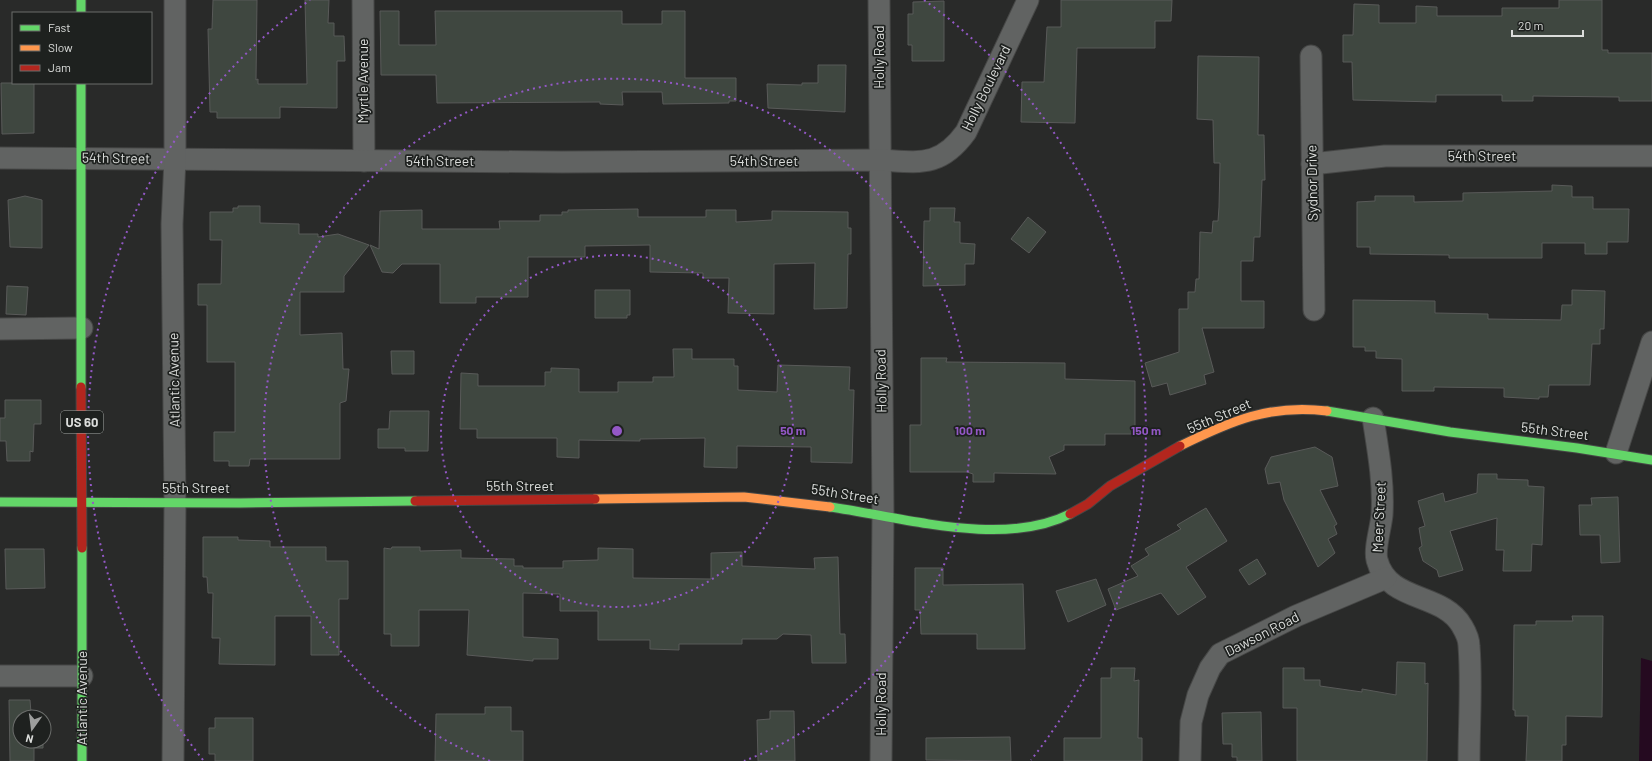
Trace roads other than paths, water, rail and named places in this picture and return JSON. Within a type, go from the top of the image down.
[{"type":"main road","points":[[81,0],[81,12]]},
{"type":"main road","name":"Atlantic Avenue","points":[[82,84],[82,761]]},
{"type":"main road","name":"55th Street","points":[[0,502],[744,497],[803,502],[883,514],[943,526],[985,529],[1036,526],[1063,517],[1084,506],[1111,485],[1211,431],[1248,416],[1280,409],[1313,408],[1449,432],[1616,453],[1652,460]]},
{"type":"street","name":"Atlantic Avenue","points":[[173,761],[175,502],[172,224],[175,159],[175,0]]},
{"type":"street","name":"Myrtle Avenue","points":[[363,0],[364,161]]},
{"type":"street","name":"Holly Road","points":[[879,0],[879,160],[883,514],[881,761]]},
{"type":"street","name":"Holly Boulevard","points":[[879,160],[924,162],[943,156],[957,144],[966,132],[1028,0]]},
{"type":"street","name":"Sydnor Drive","points":[[1310,56],[1314,310]]},
{"type":"street","name":"54th Street","points":[[1312,164],[1385,156],[1652,156]]},
{"type":"street","name":"54th Street","points":[[0,158],[364,161],[879,160]]},
{"type":"street","points":[[0,329],[82,328]]},
{"type":"street","points":[[1616,453],[1652,342]]},
{"type":"street","name":"Meer Street","points":[[1373,418],[1381,472],[1382,514],[1377,559],[1386,578],[1395,587],[1451,613],[1462,626],[1469,644],[1469,761]]},
{"type":"street","name":"Dawson Road","points":[[1190,761],[1191,722],[1198,695],[1210,668],[1220,654],[1296,616],[1386,578]]},
{"type":"street","points":[[0,676],[82,676]]}]
